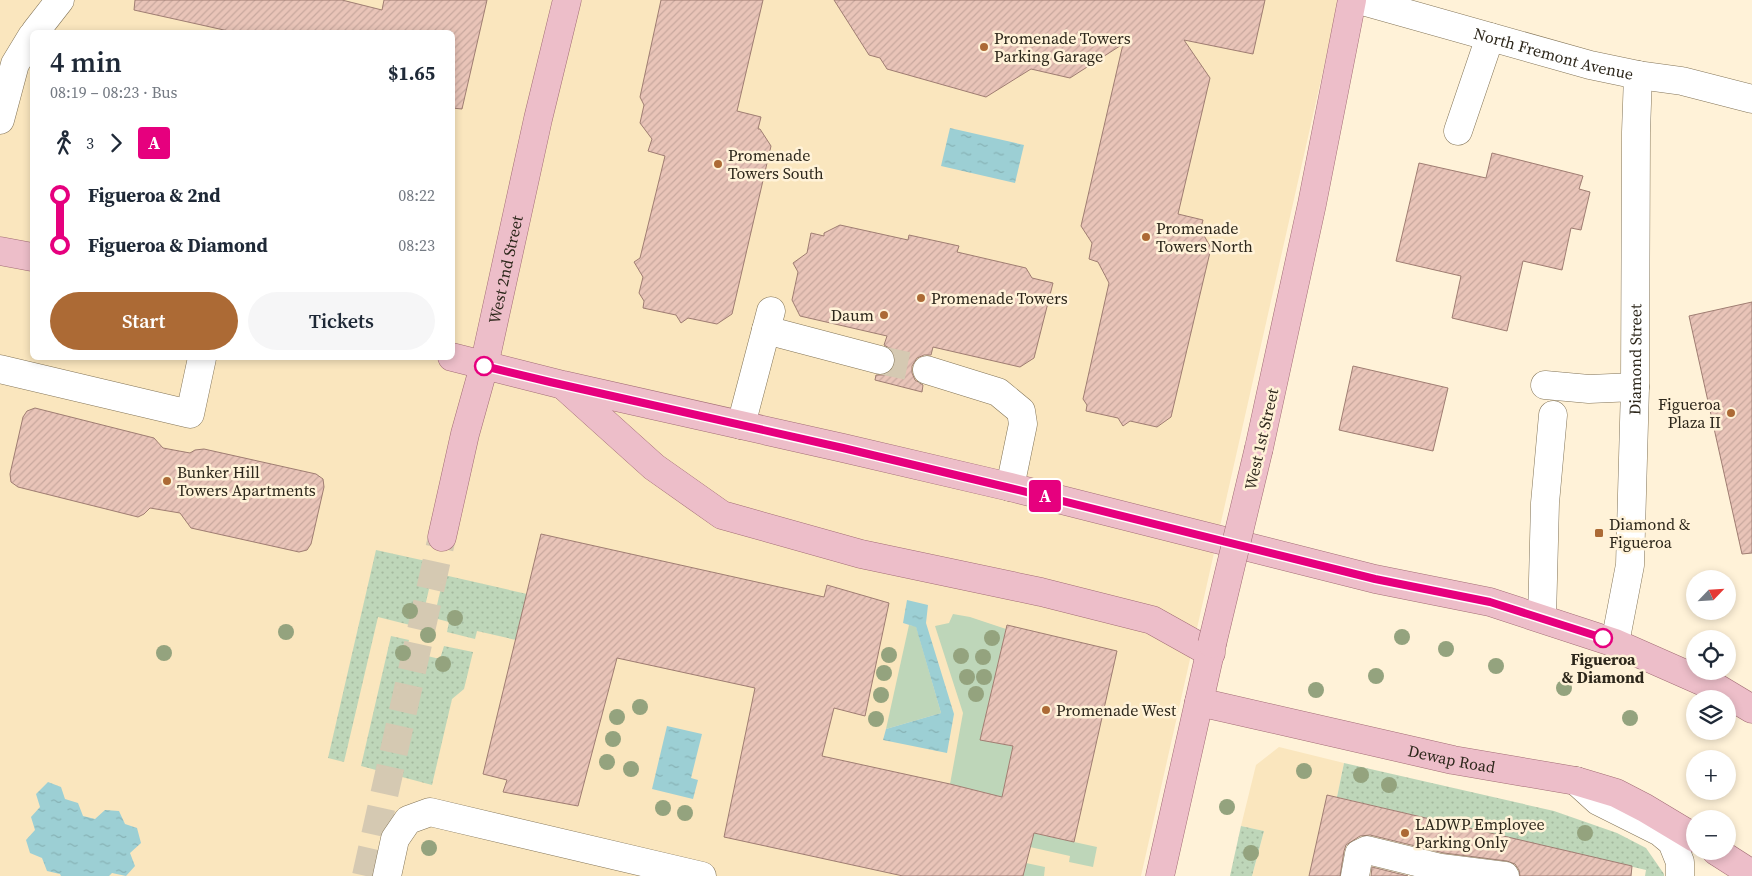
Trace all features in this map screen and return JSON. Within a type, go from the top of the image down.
[{"type":"main road","name":"West 2nd Street","points":[[442,537],[484,366],[538,119],[567,0]]},
{"type":"main road","name":"West 1st Street","points":[[1160,876],[1211,648],[1259,448],[1312,204],[1352,0]]},
{"type":"main road","points":[[0,251],[30,257]]},
{"type":"main road","points":[[455,358],[563,385],[1010,488],[1354,574],[1490,602],[1615,642],[1717,688],[1752,709]]},
{"type":"main road","points":[[563,385],[654,467],[722,515],[860,554],[1042,592],[1152,620],[1211,648]]},
{"type":"main road","name":"Dewap Road","points":[[1199,702],[1454,760],[1576,782],[1616,793],[1686,833]]},
{"type":"main road","points":[[1730,860],[1752,874]]},
{"type":"street","points":[[37,30],[60,0]]},
{"type":"street","name":"North Fremont Avenue","points":[[1359,0],[1590,65],[1682,82],[1752,99]]},
{"type":"street","points":[[1458,132],[1490,37]]},
{"type":"street","points":[[0,120],[15,64],[30,39]]},
{"type":"street","name":"Diamond Street","points":[[1615,642],[1630,565],[1635,386],[1638,75]]},
{"type":"street","points":[[741,425],[768,320],[880,360]]},
{"type":"street","points":[[0,369],[190,414],[202,360]]},
{"type":"street","points":[[927,370],[998,392],[1021,411],[1023,424],[1010,488]]},
{"type":"street","points":[[1544,385],[1589,389],[1635,386]]},
{"type":"street","points":[[1542,618],[1545,504],[1553,415]]},
{"type":"street","points":[[1576,782],[1598,801],[1660,832],[1672,842],[1680,862],[1680,876]]},
{"type":"street","points":[[387,876],[395,839],[408,820],[430,812],[497,827],[674,873],[702,876]]},
{"type":"street","points":[[1354,876],[1360,854],[1367,850],[1441,868],[1504,876]]},
{"type":"shaded area","points":[[0,0],[1339,0],[1141,876],[0,876]]},
{"type":"shaded area","points":[[1279,747],[1344,763],[1337,797],[1327,795],[1309,876],[1252,876],[1264,831],[1241,826],[1256,765]]},
{"type":"green space","points":[[376,550],[435,563],[423,615],[413,613],[410,625],[378,617],[344,762],[328,758]]},
{"type":"green space","points":[[444,575],[527,594],[516,640],[477,631],[475,639],[447,632],[449,622],[434,618]]},
{"type":"green space","points":[[953,614],[970,617],[1006,629],[980,740],[1013,746],[1002,797],[950,784],[963,713],[935,626],[949,623]]},
{"type":"green space","points":[[909,625],[916,626],[941,713],[886,729]]},
{"type":"green space","points":[[391,636],[409,640],[406,651],[440,659],[444,646],[473,652],[464,689],[452,699],[432,785],[361,766]]},
{"type":"green space","points":[[1344,763],[1554,811],[1617,833],[1646,848],[1664,876],[1645,876],[1646,870],[1337,797]]},
{"type":"green space","points":[[1241,826],[1264,831],[1252,876],[1230,876]]},
{"type":"green space","points":[[1033,833],[1097,847],[1093,867],[1069,862],[1070,856],[1030,847]]},
{"type":"green space","points":[[1026,863],[1045,867],[1044,876],[1023,876]]},
{"type":"water","points":[[950,128],[1024,145],[1015,183],[941,166]]},
{"type":"water","points":[[907,600],[928,605],[926,623],[954,714],[947,753],[883,740],[886,729],[941,713],[916,627],[903,623]]},
{"type":"water","points":[[667,726],[702,734],[691,778],[698,780],[693,799],[652,789]]},
{"type":"water","points":[[48,782],[61,787],[65,799],[78,803],[83,816],[95,819],[105,810],[119,811],[125,824],[137,828],[141,843],[130,853],[135,866],[126,876],[112,873],[109,876],[61,876],[60,874],[47,871],[42,858],[30,853],[26,840],[35,830],[31,817],[40,807],[36,794]]},
{"type":"building","points":[[135,0],[342,0],[382,10],[384,0],[487,0],[462,109],[455,108],[455,30],[224,30],[134,10]]},
{"type":"building","name":"Promenade Towers South","points":[[661,0],[763,0],[737,111],[761,117],[758,129],[760,129],[771,146],[732,314],[717,324],[688,318],[681,323],[676,315],[643,308],[644,301],[639,293],[643,277],[634,262],[640,258],[665,156],[648,151],[652,139],[640,123],[644,105],[640,97]]},
{"type":"building","points":[[834,0],[1265,0],[1253,54],[1184,40],[1210,78],[1178,214],[1203,220],[1200,232],[1202,232],[1211,248],[1171,417],[1157,427],[1130,421],[1123,426],[1118,418],[1086,411],[1087,405],[1083,399],[1109,283],[1098,262],[1089,259],[1092,243],[1081,226],[1123,44],[1070,78],[1031,69],[986,97],[887,69],[880,58],[869,55]]},
{"type":"building","points":[[1492,153],[1583,176],[1579,189],[1590,192],[1581,230],[1571,228],[1562,270],[1523,261],[1507,331],[1452,318],[1461,276],[1396,261],[1419,163],[1486,178]]},
{"type":"building","name":"Promenade Towers","points":[[840,225],[908,240],[909,235],[959,246],[957,252],[1026,268],[1032,278],[1053,283],[1034,358],[1020,367],[933,347],[931,355],[917,358],[912,366],[915,380],[923,385],[922,392],[875,380],[876,375],[884,375],[891,371],[895,363],[895,355],[891,349],[884,345],[887,336],[800,316],[792,300],[798,272],[793,263],[807,253],[811,233],[824,236],[824,233]]},
{"type":"building","name":"Figueroa Plaza II","points":[[1752,302],[1752,553],[1742,554],[1689,316]]},
{"type":"building","points":[[1353,366],[1448,388],[1433,451],[1339,430]]},
{"type":"building","name":"Bunker Hill Towers Apartments","points":[[35,408],[154,438],[163,448],[190,453],[195,450],[204,449],[316,474],[323,479],[324,487],[311,544],[307,550],[299,552],[191,528],[180,513],[150,508],[138,517],[18,487],[11,482],[10,474],[23,417],[27,411]]},
{"type":"building","name":"Promenade West","points":[[541,534],[824,597],[827,585],[889,603],[865,716],[834,708],[822,756],[1002,797],[1013,746],[980,740],[1007,625],[1117,651],[1074,842],[1034,833],[1023,876],[903,876],[724,837],[755,688],[617,658],[578,806],[503,792],[507,780],[483,774]]},
{"type":"building","name":"LADWP Employee Parking Only","points":[[1327,795],[1632,866],[1631,876],[1520,876],[1515,864],[1507,861],[1444,853],[1370,835],[1360,836],[1346,845],[1340,876],[1309,876]]},
{"type":"building","points":[[1372,867],[1408,876],[1371,876]]},
{"type":"tunnel","points":[[880,360],[927,370]]},
{"type":"tunnel","points":[[366,876],[442,537]]},
{"type":"bus line","name":"A","points":[[484,366],[843,448],[1375,579],[1490,602],[1603,638]]},
{"type":"place","name":"Promenade Towers Parking Garage","points":[[984,47]]},
{"type":"place","name":"Promenade Towers South","points":[[718,164]]},
{"type":"place","name":"Promenade Towers North","points":[[1146,237]]},
{"type":"place","name":"Promenade Towers","points":[[921,298]]},
{"type":"place","name":"Daum","points":[[884,315]]},
{"type":"place","name":"Figueroa Plaza II","points":[[1731,413]]},
{"type":"place","name":"Bunker Hill Towers Apartments","points":[[167,481]]},
{"type":"place","name":"Diamond & Figueroa","points":[[1599,533]]},
{"type":"place","name":"Figueroa & Diamond","points":[[1603,638]]},
{"type":"place","name":"Promenade West","points":[[1046,710]]},
{"type":"place","name":"LADWP Employee Parking Only","points":[[1405,833]]}]
